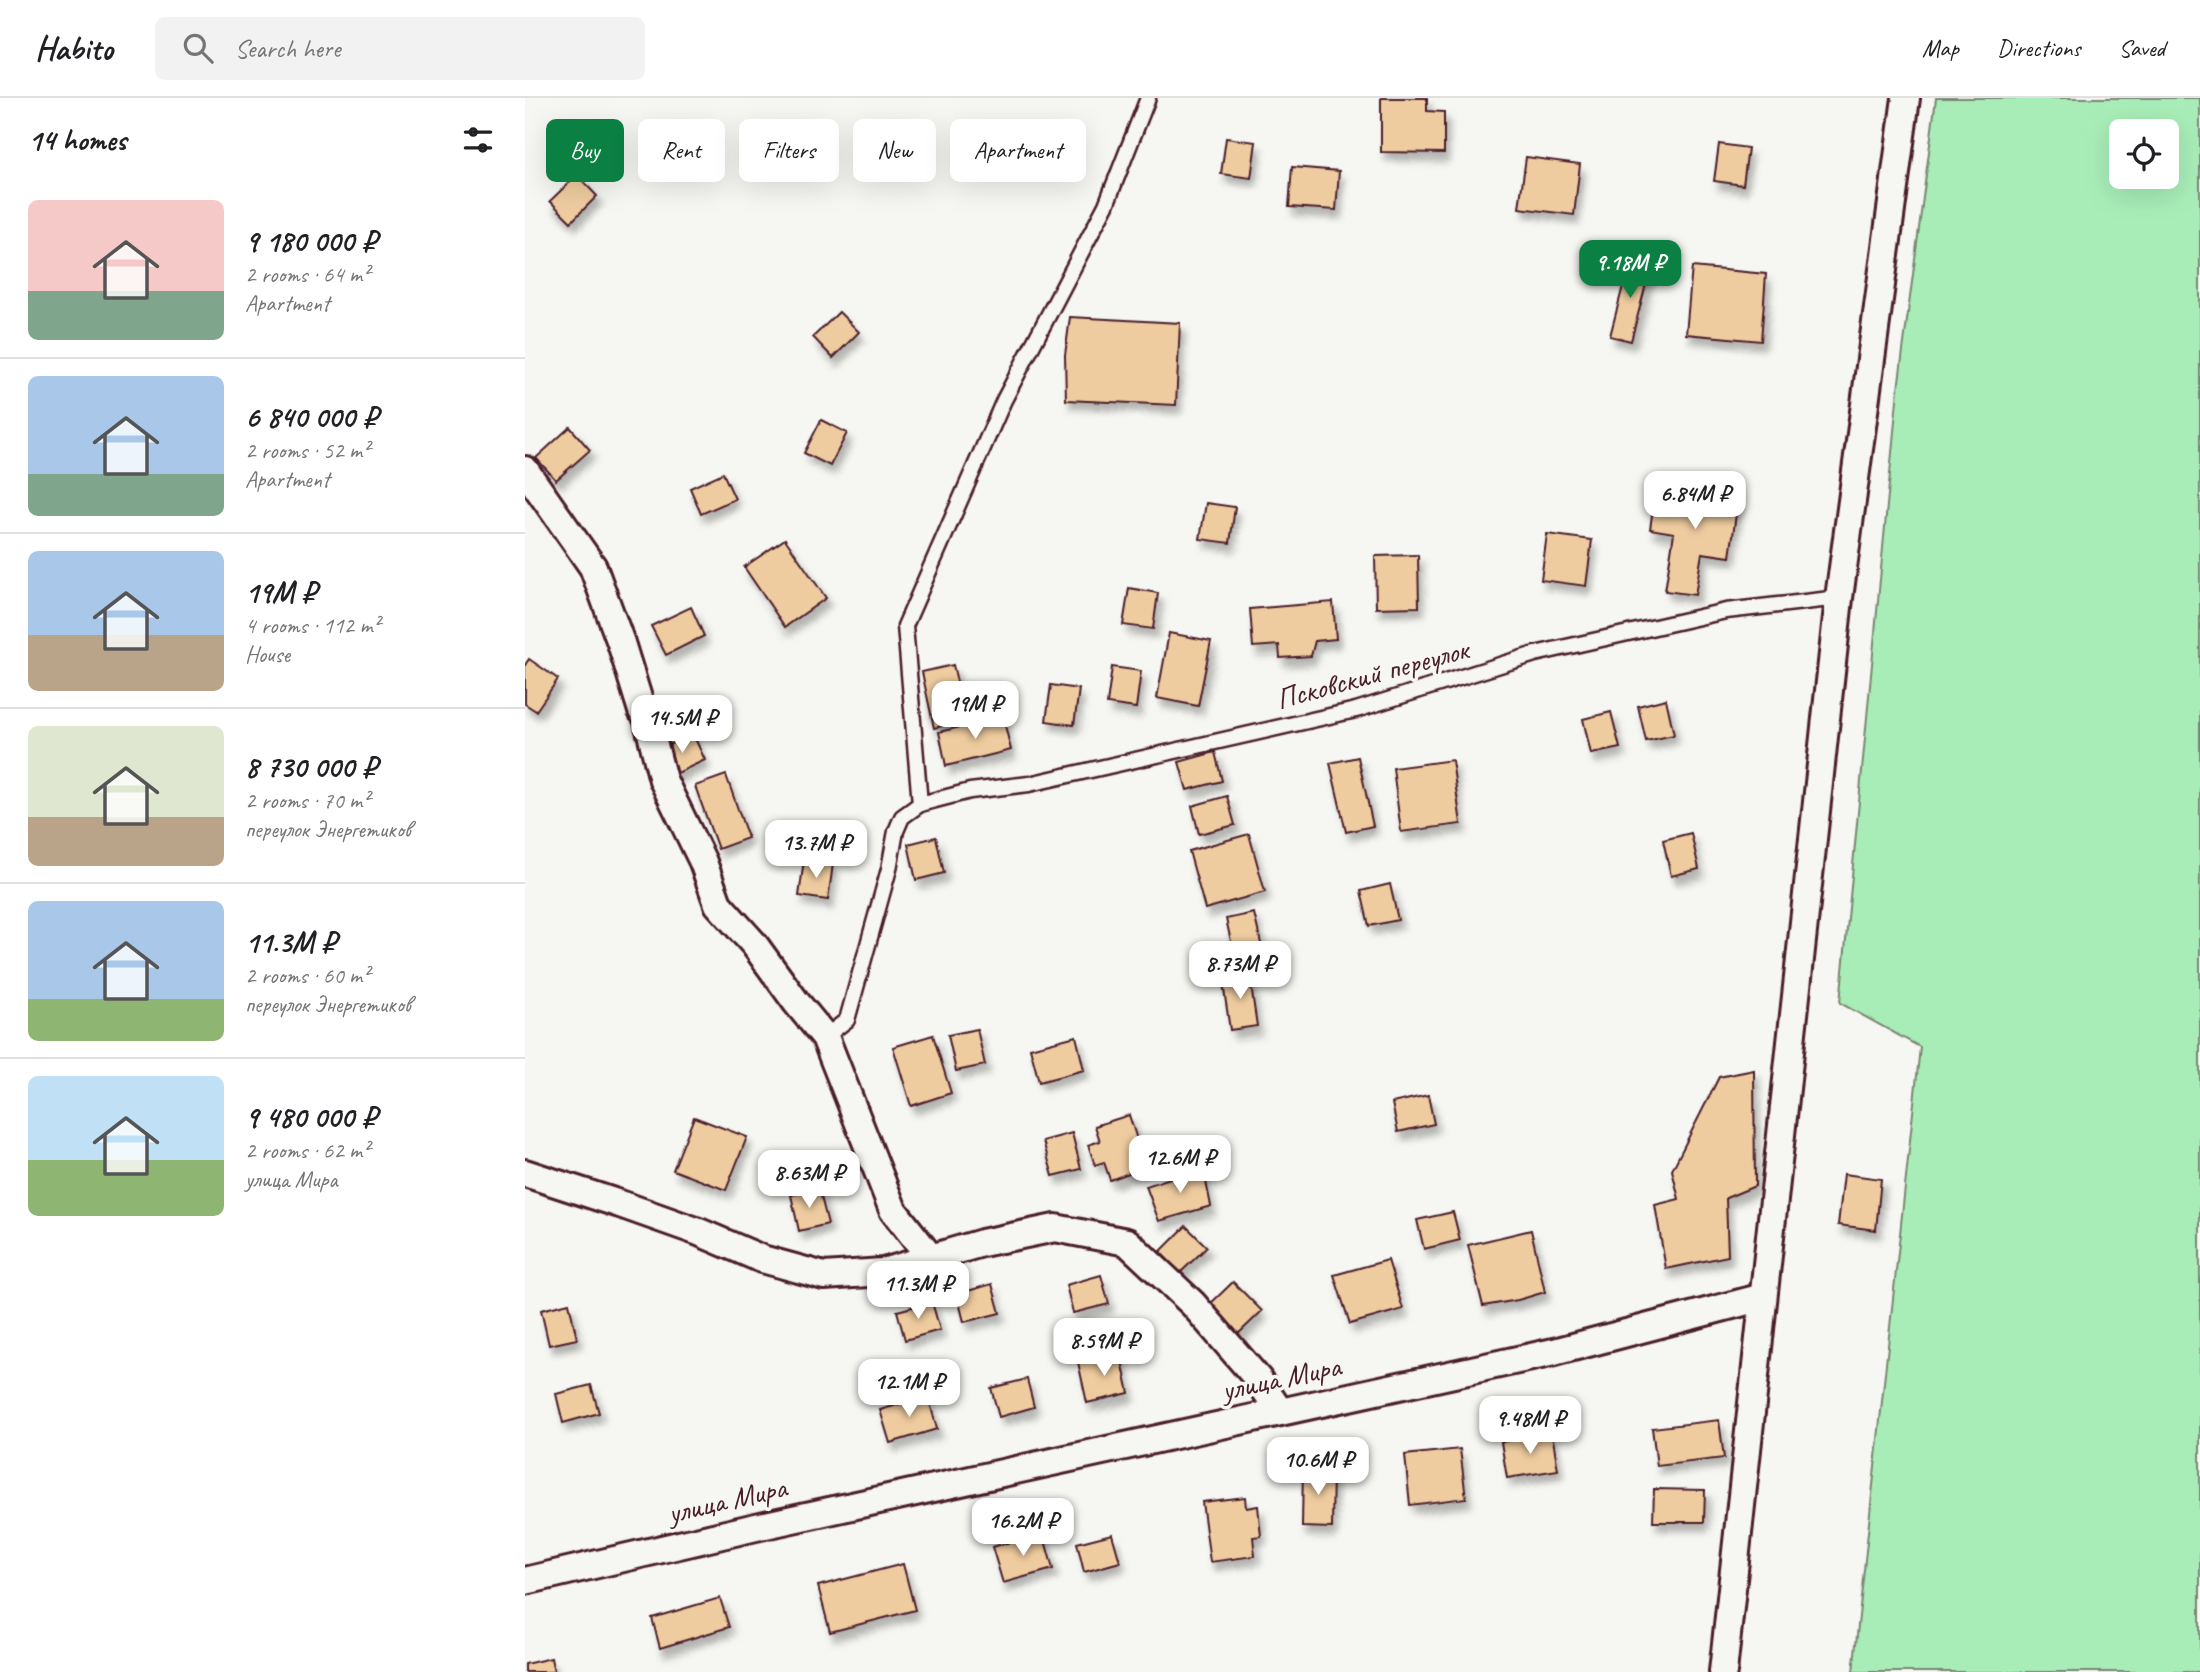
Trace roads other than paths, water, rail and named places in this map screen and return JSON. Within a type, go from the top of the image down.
[{"type":"street","points":[[1723,1672],[1839,598],[1906,98]]},
{"type":"street","points":[[525,470],[593,567],[621,643],[642,712],[646,714],[663,780],[703,862],[718,904],[754,944],[825,1037],[893,1210],[930,1257]]},
{"type":"street","points":[[525,1173],[620,1203],[762,1259],[824,1276],[883,1272],[982,1242],[1055,1228],[1127,1242],[1193,1304],[1258,1379],[1280,1412]]},
{"type":"street","name":"улица Мира","points":[[525,1581],[756,1527],[1554,1352],[1763,1297]]},
{"type":"lane","points":[[825,1037],[846,1020],[890,869],[896,831],[902,817],[920,804],[905,626],[1004,400],[1106,205],[1148,98]]},
{"type":"lane","name":"Псковский переулок","points":[[920,804],[970,791],[1029,784],[1356,710],[1535,654],[1713,614],[1839,598]]}]
